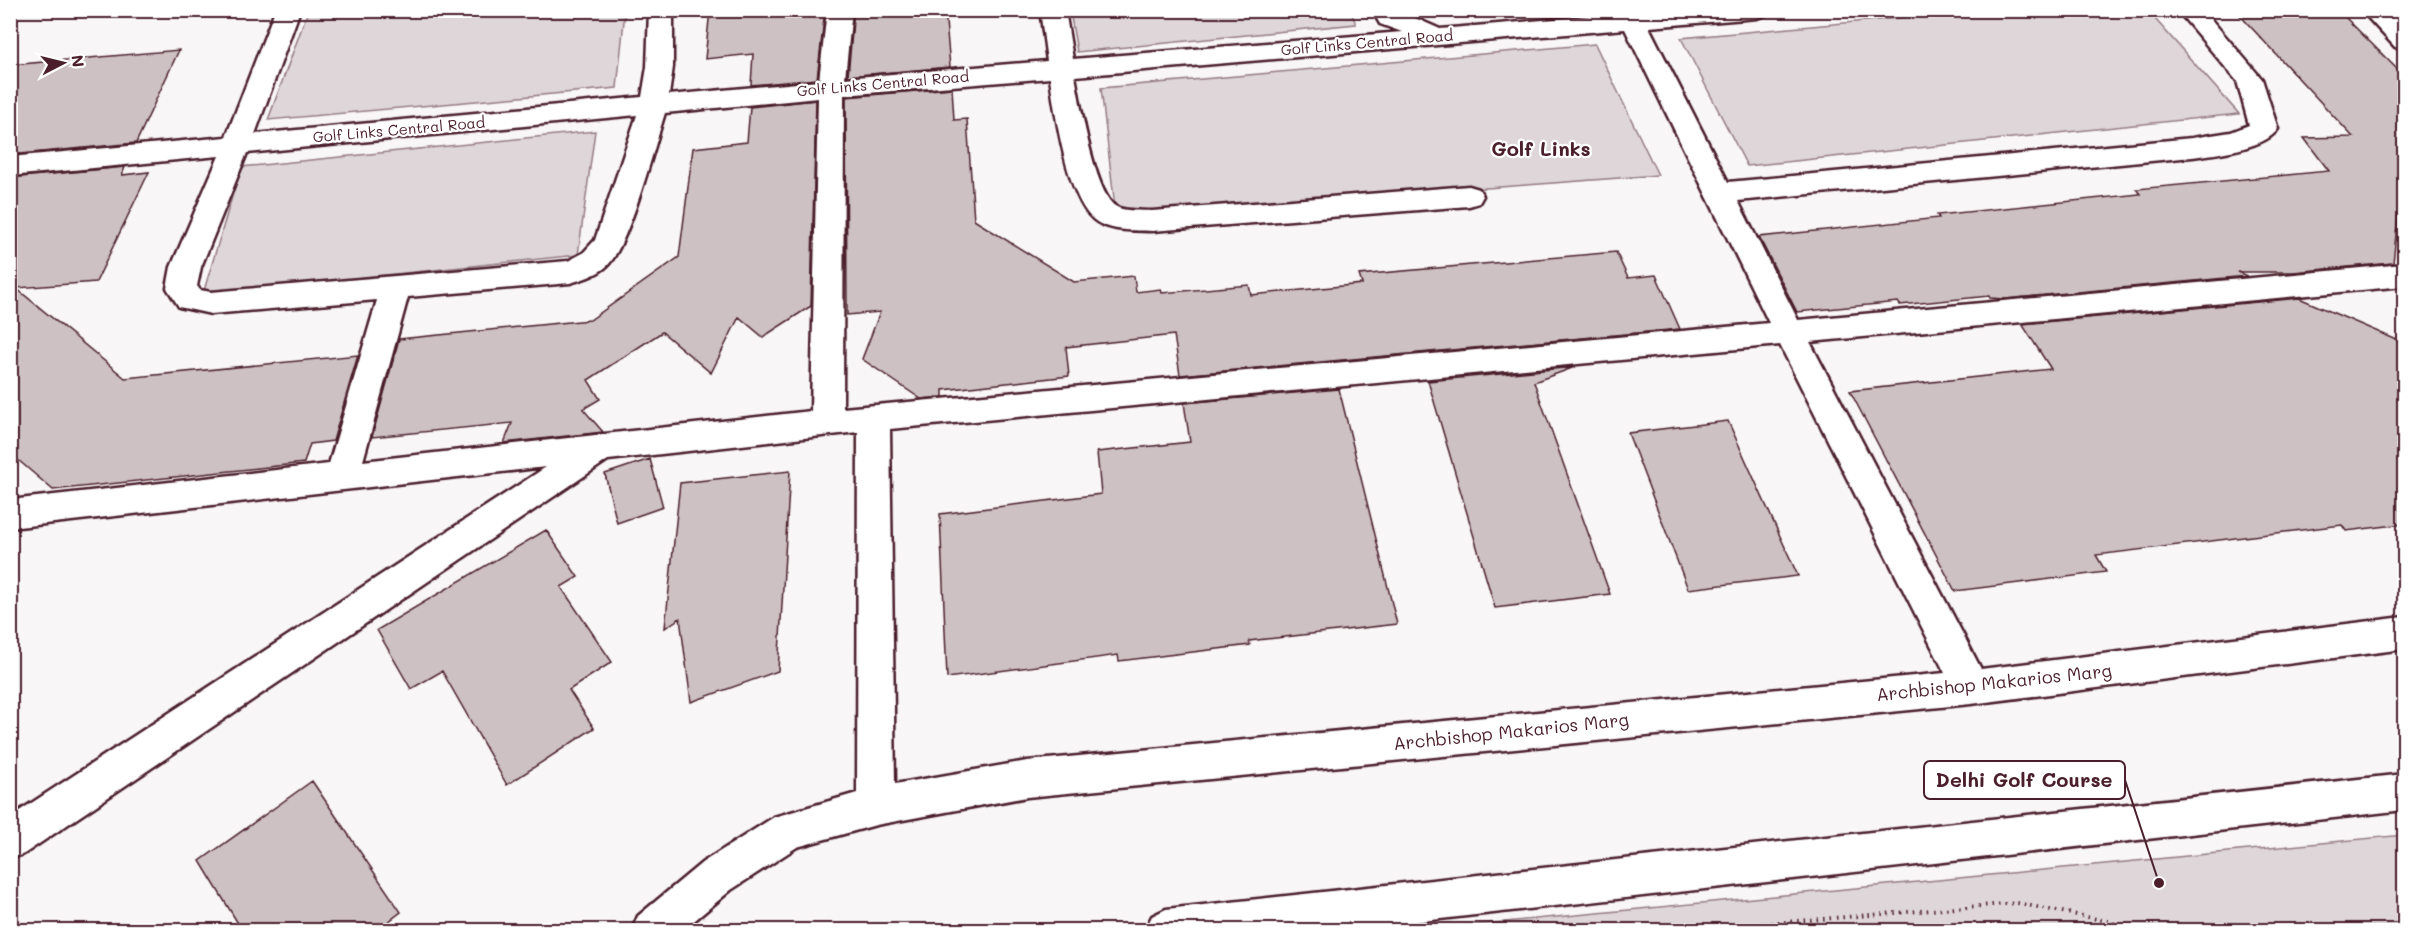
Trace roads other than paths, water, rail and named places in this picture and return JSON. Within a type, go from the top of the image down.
[{"type":"street","points":[[288,10],[237,145],[186,267],[182,288],[190,299],[211,303],[570,272],[589,265],[600,257],[609,241],[654,105],[660,67],[662,10]]},
{"type":"street","points":[[827,422],[831,88],[840,10]]},
{"type":"street","points":[[1052,10],[1073,129],[1088,189],[1102,211],[1123,219],[1152,221],[1469,196]]},
{"type":"street","points":[[1384,10],[1389,18],[1440,37]]},
{"type":"street","name":"Golf Links Central Road","points":[[18,166],[831,88],[1757,10]]},
{"type":"street","points":[[1720,193],[2102,156],[2217,144],[2250,138],[2264,129],[2249,79],[2189,10]]},
{"type":"street","points":[[2373,10],[2404,41]]},
{"type":"street","points":[[1634,20],[1789,332],[1971,687]]},
{"type":"street","points":[[10,194],[18,166]]},
{"type":"street","points":[[10,514],[874,417],[2404,275]]},
{"type":"street","points":[[342,477],[396,287]]},
{"type":"street","points":[[874,417],[876,806]]},
{"type":"street","points":[[10,840],[603,447]]},
{"type":"street","name":"Archbishop Makarios Marg","points":[[652,930],[717,876],[788,831],[876,806],[1027,779],[1971,687],[2404,633]]},
{"type":"street","points":[[1166,930],[2404,792]]},
{"type":"place","name":"Delhi Golf Course","points":[[2159,883]]},
{"type":"district","name":"Golf Links","points":[[1541,149]]}]
